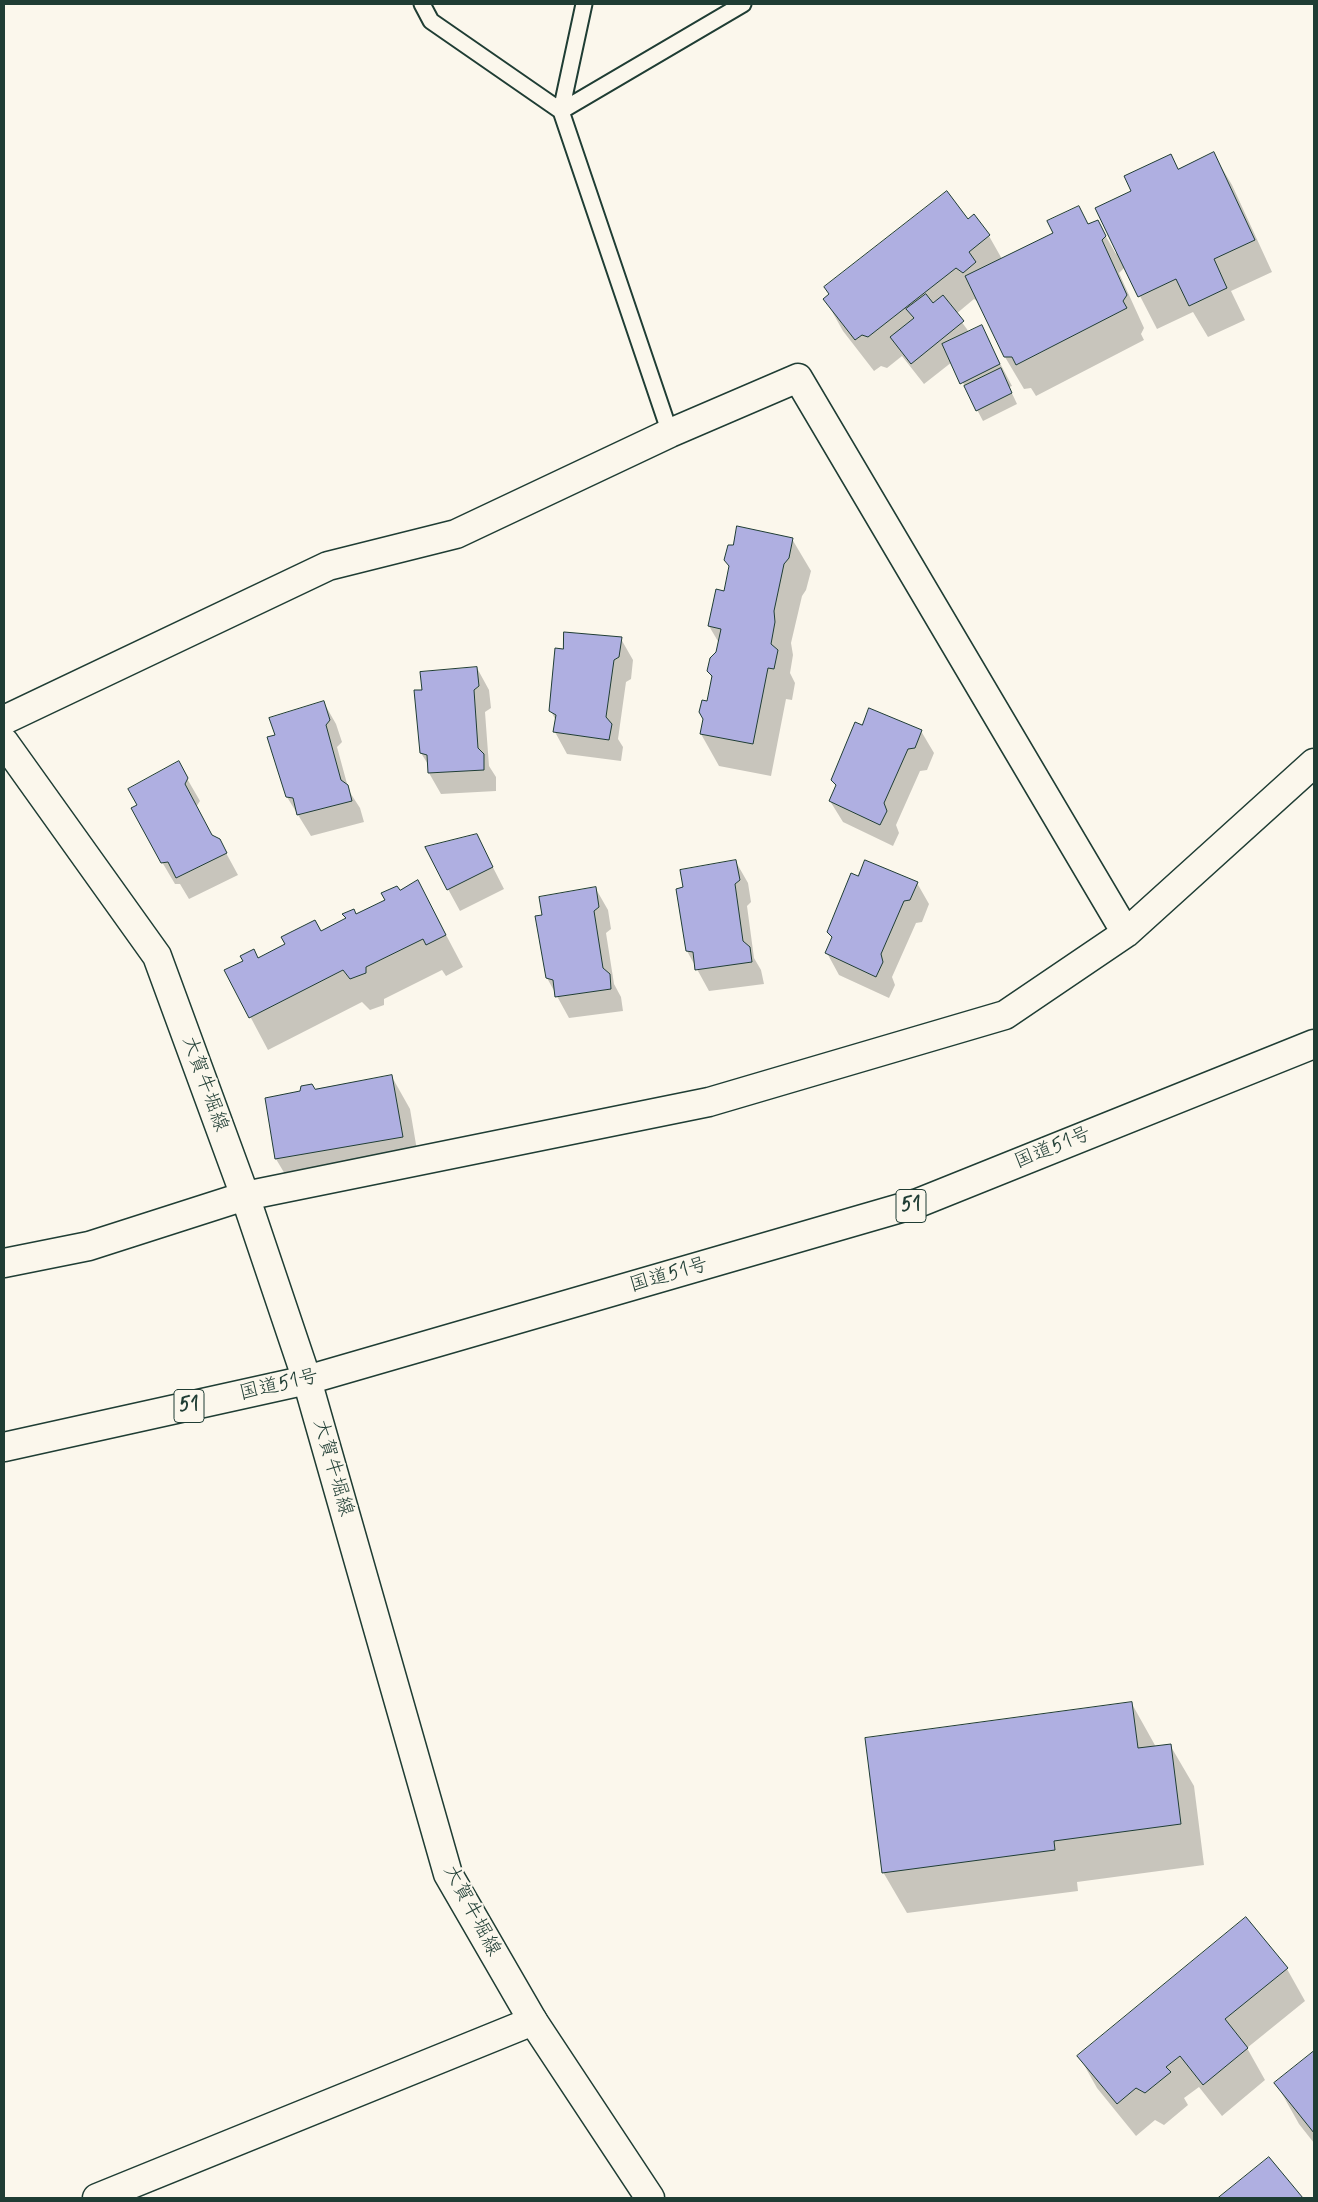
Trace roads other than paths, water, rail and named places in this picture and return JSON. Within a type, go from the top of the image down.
[{"type":"main road","points":[[4,720],[328,566],[456,534],[670,433],[798,378],[1126,933]]},
{"type":"main road","name":"大賀牛堀線","points":[[4,742],[157,956],[245,1196],[307,1380],[448,1874],[533,2021],[650,2198]]},
{"type":"main road","points":[[4,1263],[89,1246],[245,1196],[709,1102],[1005,1015],[1126,933],[1314,763]]},
{"type":"main road","name":"国道51号","points":[[4,1446],[307,1380],[918,1203],[1314,1044]]},
{"type":"main road","points":[[97,2198],[533,2021]]},
{"type":"lane","points":[[422,4],[431,21],[561,111]]},
{"type":"lane","points":[[584,4],[561,111],[670,433]]},
{"type":"lane","points":[[561,111],[743,4]]}]
